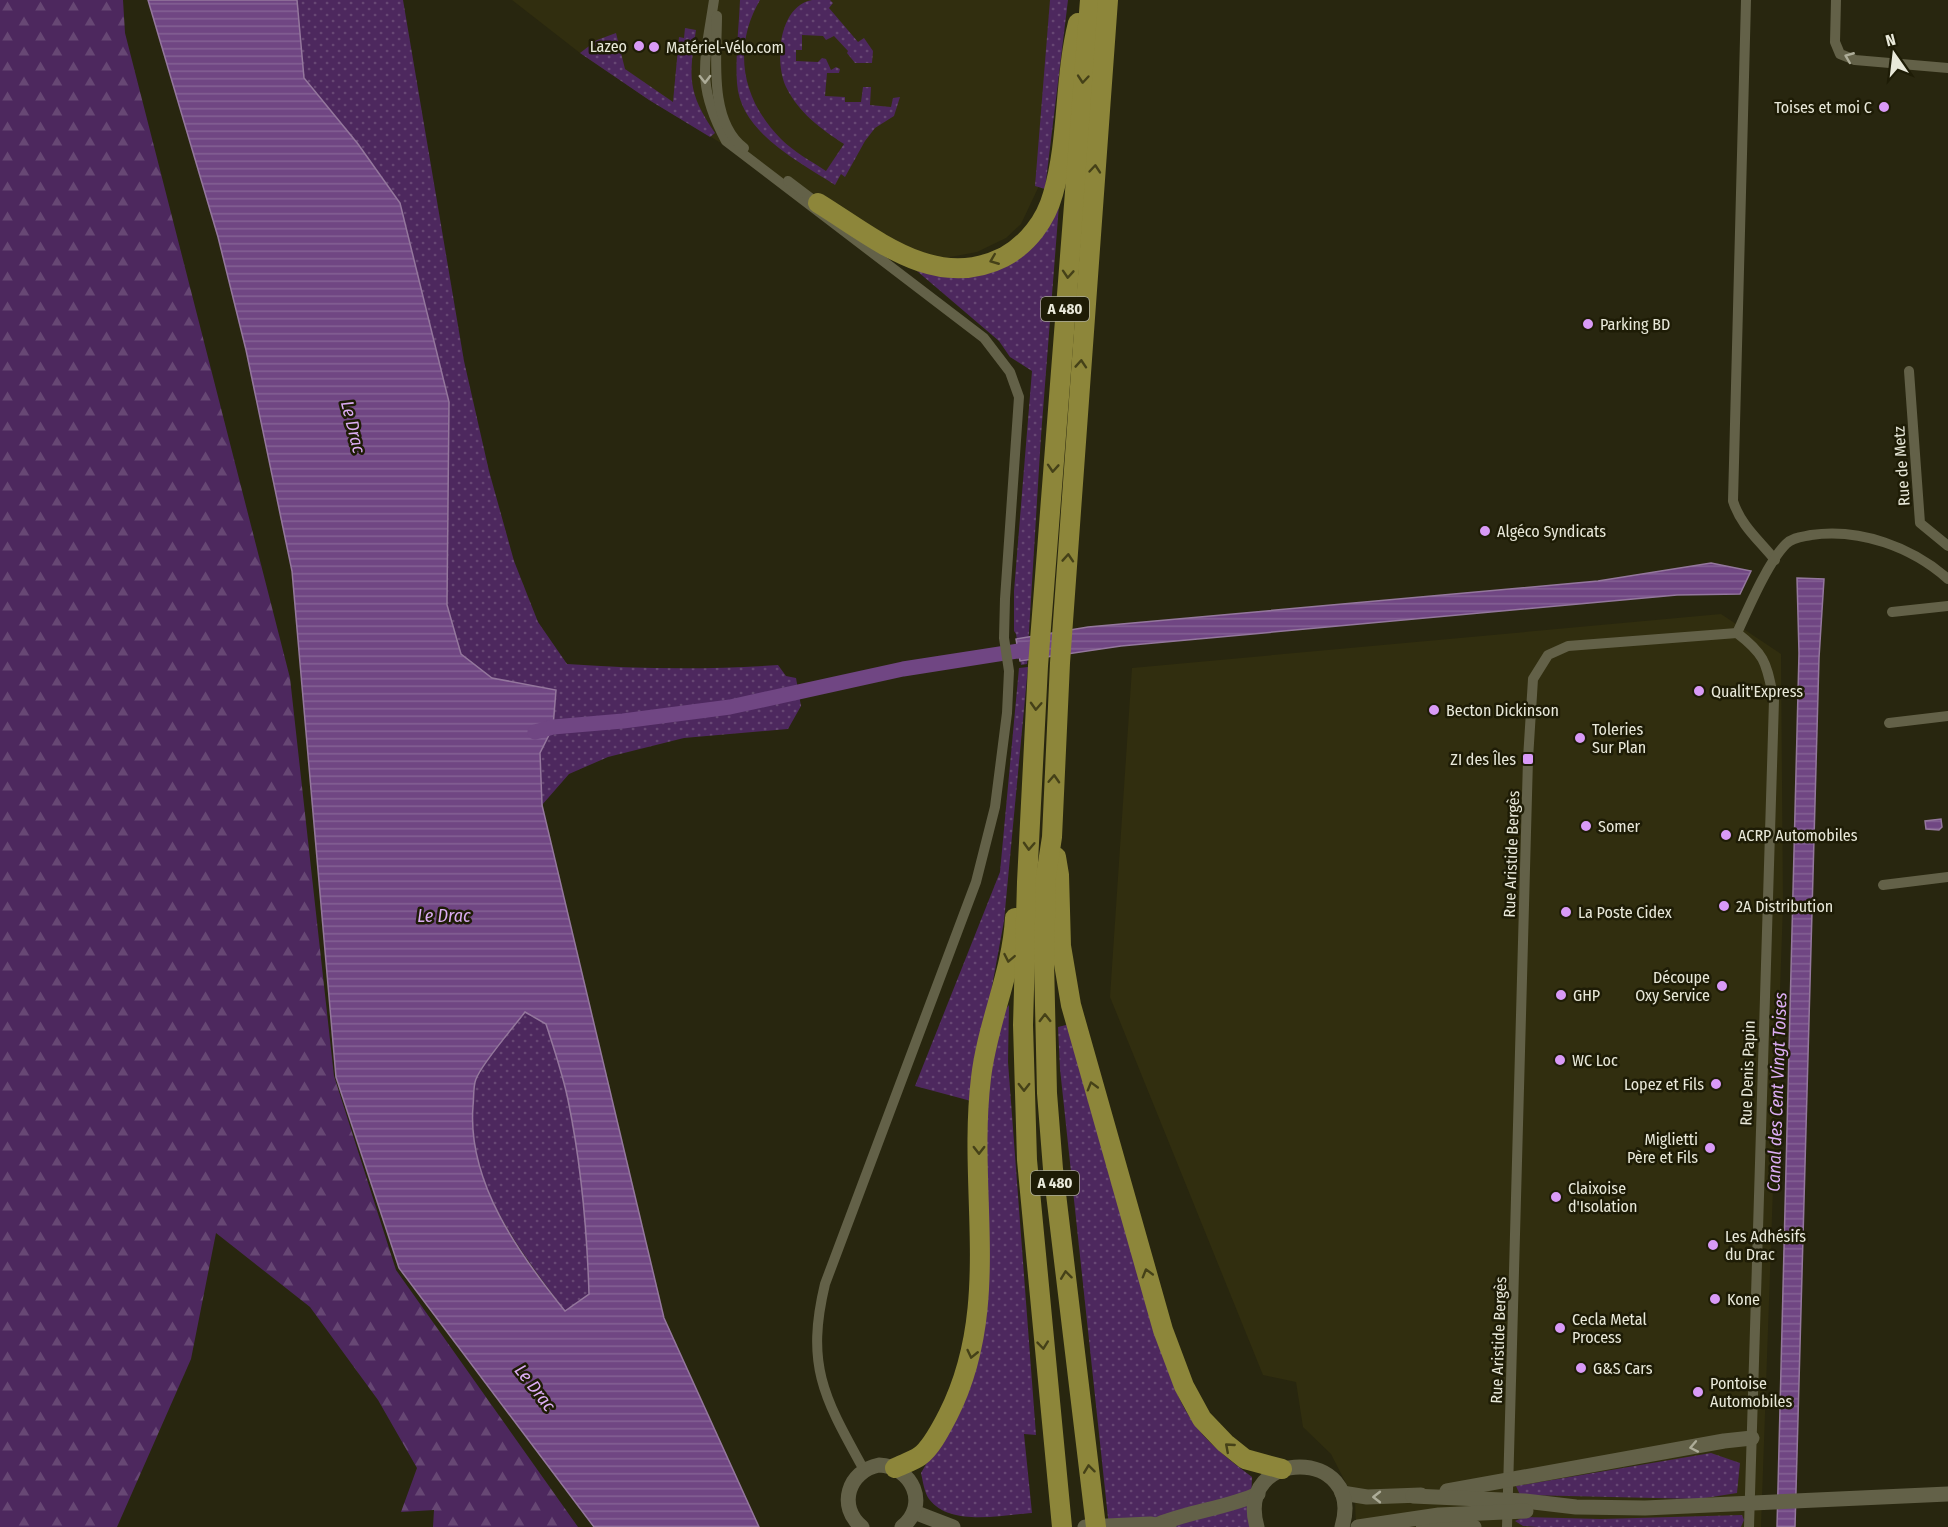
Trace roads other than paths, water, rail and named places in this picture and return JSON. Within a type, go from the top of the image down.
[{"type":"highway","points":[[818,203],[899,254],[931,267],[968,269],[997,260],[1021,245],[1041,222],[1053,194],[1072,49],[1084,0]]},
{"type":"highway","name":"A 480","points":[[1062,1527],[1027,1160],[1023,1025],[1027,882],[1041,619],[1090,0]]},
{"type":"highway","name":"A 480","points":[[1096,1527],[1053,1169],[1047,1093],[1045,951],[1046,876],[1052,837],[1060,663],[1108,0]]},
{"type":"highway","points":[[1052,837],[1059,875],[1061,946],[1071,1005],[1174,1363],[1202,1419],[1225,1443],[1245,1459],[1281,1469]]},
{"type":"highway","points":[[895,1468],[920,1455],[934,1440],[958,1395],[973,1353],[978,1308],[980,1080],[1006,974],[1014,932],[1016,904],[1027,882]]},
{"type":"main road","points":[[1358,1527],[1488,1499],[1527,1478],[1752,1438]]},
{"type":"main road","points":[[862,1527],[851,1514],[848,1500],[853,1480],[864,1470],[879,1465],[903,1472],[914,1486],[916,1494],[914,1512],[902,1527]]},
{"type":"main road","points":[[1257,1527],[1255,1507],[1258,1494],[1267,1479],[1281,1469],[1297,1466],[1313,1467],[1333,1480],[1342,1493],[1345,1506],[1342,1527]]},
{"type":"main road","points":[[1342,1493],[1367,1497],[1488,1499],[1525,1506],[1576,1507],[1713,1506],[1948,1494]]},
{"type":"main road","points":[[1085,1527],[1160,1525],[1182,1515],[1225,1507],[1258,1494]]},
{"type":"main road","points":[[914,1512],[953,1527]]},
{"type":"main road","points":[[1384,1521],[1474,1527]]},
{"type":"street","points":[[716,0],[717,94],[730,133],[740,145],[878,250],[923,290]]},
{"type":"street","points":[[716,0],[703,76],[705,95],[726,141],[873,255],[961,318],[994,349],[1011,372],[1019,398],[1004,638],[1009,671],[995,807],[982,862],[831,1267],[819,1307],[816,1348],[821,1383],[827,1401],[864,1470]]},
{"type":"street","points":[[1746,0],[1733,501],[1738,516],[1747,529],[1775,560]]},
{"type":"street","points":[[1836,0],[1835,42],[1840,54],[1855,60],[1948,68]]},
{"type":"street","name":"Rue de Metz","points":[[1909,371],[1920,523],[1948,546]]},
{"type":"street","points":[[1737,633],[1775,560],[1786,544],[1797,537],[1823,534],[1864,536],[1897,547],[1935,568],[1948,579]]},
{"type":"street","points":[[1892,612],[1948,606]]},
{"type":"street","name":"Rue Denis Papin","points":[[1737,633],[1758,649],[1767,665],[1774,700],[1749,1527]]},
{"type":"street","name":"Rue Aristide Bergès","points":[[1507,1527],[1528,759],[1533,679],[1548,655],[1568,646],[1737,633]]},
{"type":"street","points":[[1888,723],[1948,716]]},
{"type":"street","points":[[1883,885],[1948,877]]},
{"type":"water","name":"Le Drac","points":[[148,0],[297,0],[304,78],[358,144],[400,203],[449,402],[447,605],[461,654],[492,678],[556,690],[553,727],[540,753],[542,805],[664,1318],[759,1527],[594,1527],[399,1268],[336,1077],[292,571],[246,350],[218,237]],"holes":[[[525,1012],[546,1024],[564,1081],[573,1124],[587,1246],[589,1294],[565,1311],[530,1266],[500,1216],[487,1189],[478,1162],[473,1134],[474,1085],[484,1064]]]},
{"type":"water","points":[[1711,563],[1751,571],[1740,594],[1677,595],[1121,646],[1020,661],[1016,639],[1088,627],[1598,581]]},
{"type":"water","points":[[1797,578],[1824,579],[1819,658],[1795,1527],[1777,1527],[1799,653]]},
{"type":"water","points":[[1941,819],[1942,827],[1939,830],[1926,829],[1925,821]]},
{"type":"waterway","points":[[535,732],[553,727],[623,721],[730,707],[903,669],[1037,648]]},
{"type":"place","name":"Lazeo","points":[[639,46]]},
{"type":"place","name":"Matériel-Vélo.com","points":[[654,47]]},
{"type":"place","name":"Toises et moi C","points":[[1884,107]]},
{"type":"place","name":"Parking BD","points":[[1588,324]]},
{"type":"place","name":"Algéco Syndicats","points":[[1485,531]]},
{"type":"place","name":"Qualit'Express","points":[[1699,691]]},
{"type":"place","name":"Becton Dickinson","points":[[1434,710]]},
{"type":"place","name":"Toleries Sur Plan","points":[[1580,738]]},
{"type":"place","name":"ZI des Îles","points":[[1528,759]]},
{"type":"place","name":"Somer","points":[[1586,826]]},
{"type":"place","name":"ACRP Automobiles","points":[[1726,835]]},
{"type":"place","name":"2A Distribution","points":[[1724,906]]},
{"type":"place","name":"La Poste Cidex","points":[[1566,912]]},
{"type":"place","name":"Découpe Oxy Service","points":[[1722,986]]},
{"type":"place","name":"GHP","points":[[1561,995]]},
{"type":"place","name":"WC Loc","points":[[1560,1060]]},
{"type":"place","name":"Lopez et Fils","points":[[1716,1084]]},
{"type":"place","name":"Miglietti Père et Fils","points":[[1710,1148]]},
{"type":"place","name":"Claixoise d'Isolation","points":[[1556,1197]]},
{"type":"place","name":"Les Adhésifs du Drac","points":[[1713,1245]]},
{"type":"place","name":"Kone","points":[[1715,1299]]},
{"type":"place","name":"Cecla Metal Process","points":[[1560,1328]]},
{"type":"place","name":"G&S Cars","points":[[1581,1368]]},
{"type":"place","name":"Pontoise Automobiles","points":[[1698,1392]]},
{"type":"water label","name":"Canal des Cent Vingt Toises","points":[[1777,1092]]}]
